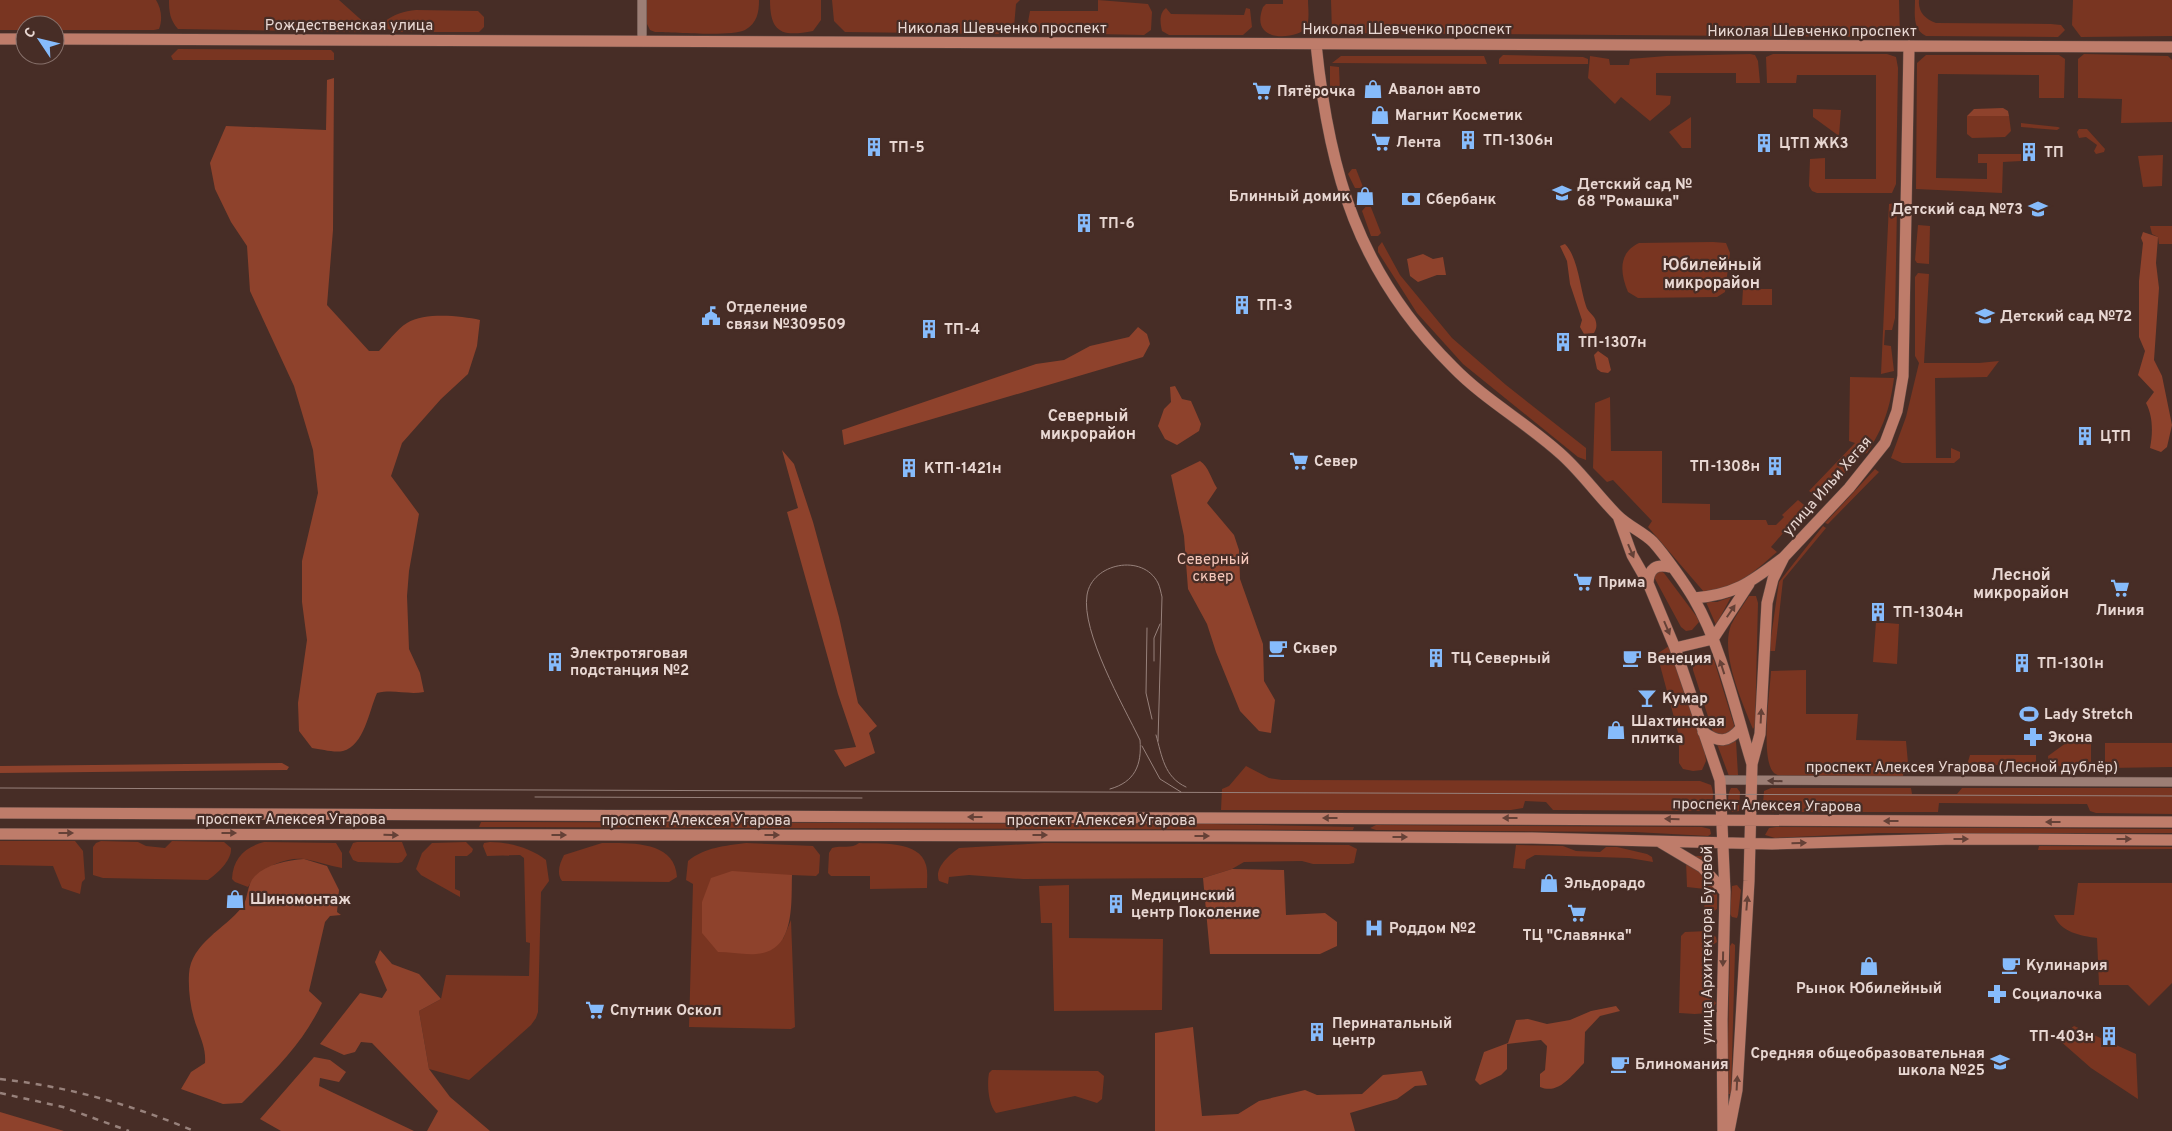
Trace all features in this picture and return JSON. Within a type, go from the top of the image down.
[{"type":"main road","points":[[0,39],[15,39]]},
{"type":"main road","name":"Рождественская улица","points":[[65,39],[642,41]]},
{"type":"main road","name":"Николая Шевченко проспект","points":[[642,41],[2172,46]]},
{"type":"main road","name":"улица Архитектора Бутовой","points":[[1316,44],[1322,103],[1342,191],[1361,238],[1392,292],[1417,326],[1454,369],[1562,454],[1584,475],[1618,516],[1653,542],[1694,598],[1713,639],[1752,764]]},
{"type":"main road","name":"улица Ильи Хегая","points":[[1751,820],[1752,764],[1760,734],[1767,603],[1773,579],[1784,557],[1849,488],[1875,457],[1892,428],[1897,411],[1903,376],[1909,46]]},
{"type":"main road","name":"улица Архитектора Бутовой","points":[[1618,516],[1632,555],[1648,583],[1675,648],[1720,780],[1725,892],[1723,926],[1723,1131]]},
{"type":"main road","points":[[1694,598],[1718,596],[1749,584],[1784,557]]},
{"type":"main road","points":[[1648,583],[1649,574],[1653,567],[1661,565],[1670,567]]},
{"type":"main road","points":[[1675,648],[1713,639],[1749,584]]},
{"type":"main road","points":[[1703,732],[1723,740],[1733,738],[1741,728]]},
{"type":"main road","name":"проспект Алексея Угарова","points":[[0,813],[2172,822]]},
{"type":"main road","points":[[31,833],[32,814]]},
{"type":"main road","points":[[1361,818],[1362,837]]},
{"type":"main road","points":[[1729,1131],[1737,1090],[1751,820]]},
{"type":"main road","name":"проспект Алексея Угарова","points":[[0,834],[1362,837],[1750,844],[1955,839],[2172,840]]},
{"type":"main road","points":[[1657,841],[1702,867],[1725,892]]},
{"type":"main road","points":[[1723,926],[1745,930]]},
{"type":"street","points":[[642,0],[642,41]]},
{"type":"street","name":"проспект Алексея Угарова (Лесной дублёр)","points":[[1720,780],[2172,782]]},
{"type":"shaded area","points":[[0,0],[156,0],[161,18],[159,29],[154,30],[65,30],[65,15],[15,15],[15,30],[0,30]]},
{"type":"shaded area","points":[[169,0],[339,0],[368,26],[362,32],[178,29],[170,16]]},
{"type":"shaded area","points":[[646,0],[759,0],[759,9],[752,24],[745,30],[738,32],[715,34],[655,32],[650,30],[646,22]]},
{"type":"shaded area","points":[[770,0],[821,0],[821,20],[813,31],[786,33],[775,26],[772,20]]},
{"type":"shaded area","points":[[832,0],[1020,0],[1016,4],[1014,27],[1003,34],[845,32],[834,21]]},
{"type":"shaded area","points":[[1098,0],[1148,4],[1152,12],[1151,30],[1144,35],[1047,33],[1037,32],[1028,22],[1030,11],[1098,11]]},
{"type":"shaded area","points":[[1283,0],[1308,0],[1308,22],[1302,32],[1277,36],[1268,33],[1263,28],[1260,20],[1263,7],[1266,4],[1283,4]]},
{"type":"shaded area","points":[[1331,0],[1899,0],[1900,37],[1332,33]]},
{"type":"shaded area","points":[[1915,0],[1919,0],[1923,14],[1936,23],[2051,24],[2061,25],[2065,30],[2058,37],[1926,36],[1916,25]]},
{"type":"shaded area","points":[[2073,0],[2172,0],[2172,36],[2081,37],[2072,25]]},
{"type":"shaded area","points":[[1166,8],[1171,14],[1244,15],[1246,8],[1250,9],[1252,27],[1243,35],[1169,35],[1162,31],[1161,25],[1161,15]]},
{"type":"shaded area","points":[[416,10],[478,11],[484,17],[484,27],[479,32],[396,32],[385,28],[384,22],[392,17],[403,12]]},
{"type":"shaded area","points":[[178,49],[331,50],[334,53],[334,60],[173,60],[171,56]]},
{"type":"shaded area","points":[[1773,54],[1887,54],[1896,57],[1898,68],[1896,184],[1892,193],[1817,193],[1812,191],[1809,186],[1810,159],[1825,158],[1825,179],[1876,179],[1876,75],[1797,75],[1796,83],[1767,83],[1766,57]]},
{"type":"shaded area","points":[[2084,54],[2168,56],[2172,60],[2172,122],[2121,123],[2122,99],[2078,98],[2078,59]]},
{"type":"shaded area","points":[[1503,55],[1583,57],[1588,59],[1588,64],[1499,64],[1499,59]]},
{"type":"shaded area","points":[[1755,55],[1758,61],[1760,83],[1736,83],[1736,73],[1656,73],[1656,95],[1671,96],[1670,104],[1650,121],[1621,97],[1615,104],[1588,78],[1590,56],[1609,59],[1610,65],[1629,65],[1630,59]]},
{"type":"shaded area","points":[[1926,55],[2059,55],[2065,59],[2064,98],[2039,98],[2039,75],[1938,74],[1936,178],[1987,179],[1987,163],[1978,163],[1978,154],[2021,154],[2021,161],[2003,162],[2002,193],[1916,189],[1917,63]]},
{"type":"shaded area","points":[[1341,56],[1484,56],[1487,64],[1332,63]]},
{"type":"shaded area","points":[[1330,66],[1339,67],[1340,92],[1330,89]]},
{"type":"shaded area","points":[[1813,109],[1841,110],[1839,136],[1813,117]]},
{"type":"shaded area","points":[[1967,116],[2009,116],[2011,131],[2005,137],[1972,138],[1967,134]]},
{"type":"shaded area","points":[[1691,117],[1691,148],[1682,148],[1669,132]]},
{"type":"shaded area","points":[[2021,123],[2060,128],[2057,130],[2021,127]]},
{"type":"shaded area","points":[[2079,129],[2087,129],[2105,149],[2104,152],[2096,154],[2094,151],[2097,145],[2086,137],[2079,138],[2077,132]]},
{"type":"shaded area","points":[[2163,155],[2162,186],[2143,187],[2138,156]]},
{"type":"shaded area","points":[[1352,169],[1356,169],[1381,233],[1378,236],[1371,236],[1362,211],[1368,204],[1362,188],[1355,188],[1348,174]]},
{"type":"shaded area","points":[[1895,203],[1897,205],[1895,318],[1892,330],[1885,330],[1884,345],[1891,346],[1894,371],[1881,374],[1889,204]]},
{"type":"shaded area","points":[[1918,225],[1930,226],[1929,264],[1917,263],[1915,260]]},
{"type":"shaded area","points":[[2150,226],[2172,226],[2172,244],[2159,244],[2158,237],[2152,234]]},
{"type":"shaded area","points":[[1382,242],[1400,275],[1452,338],[1506,385],[1586,448],[1586,460],[1578,457],[1463,364],[1417,313],[1378,252],[1378,247]]},
{"type":"shaded area","points":[[1639,243],[1726,243],[1730,253],[1725,292],[1717,297],[1638,298],[1628,292],[1622,271],[1624,258],[1632,247]]},
{"type":"shaded area","points":[[1918,273],[1929,274],[1924,363],[1999,361],[1987,377],[1935,378],[1936,458],[1951,458],[1951,448],[1960,452],[1960,458],[1954,463],[1902,463],[1891,458],[1906,417],[1919,363],[1915,356],[1915,277]]},
{"type":"shaded area","points":[[1743,289],[1772,289],[1772,305],[1742,305]]},
{"type":"shaded area","points":[[1850,377],[1894,378],[1885,417],[1878,435],[1867,453],[1860,455],[1822,500],[1809,491],[1855,443],[1849,441]]},
{"type":"shaded area","points":[[1610,397],[1611,451],[1662,451],[1662,503],[1710,504],[1710,520],[1766,520],[1768,525],[1776,525],[1784,517],[1782,515],[1798,500],[1809,509],[1810,514],[1797,529],[1790,525],[1771,547],[1777,552],[1752,573],[1724,589],[1704,592],[1648,527],[1652,521],[1613,480],[1607,482],[1593,468],[1595,403]]},
{"type":"shaded area","points":[[1875,469],[1879,472],[1828,524],[1825,523]]},
{"type":"shaded area","points":[[1823,526],[1826,528],[1783,580],[1775,651],[1769,651],[1779,582]]},
{"type":"shaded area","points":[[1659,570],[1664,573],[1697,617],[1699,622],[1692,630],[1686,631],[1681,627],[1654,577]]},
{"type":"shaded area","points":[[1749,596],[1756,596],[1758,603],[1755,726],[1753,729],[1734,677],[1728,649],[1728,636],[1731,625]]},
{"type":"shaded area","points":[[1731,597],[1716,625],[1706,602],[1717,602]]},
{"type":"shaded area","points":[[1876,622],[1899,624],[1897,664],[1873,662]]},
{"type":"shaded area","points":[[1669,646],[1705,753],[1706,761],[1702,770],[1683,769],[1679,763],[1679,736],[1657,654]]},
{"type":"shaded area","points":[[1699,653],[1705,653],[1714,660],[1734,725],[1733,732],[1719,737],[1713,732],[1693,670],[1693,657]]},
{"type":"shaded area","points":[[1806,670],[1806,714],[1858,714],[1856,740],[1906,741],[1908,763],[1904,763],[1903,777],[1781,777],[1774,773],[1767,754],[1771,671]]},
{"type":"shaded area","points":[[1736,741],[1738,775],[1729,776],[1717,744],[1725,745]]},
{"type":"shaded area","points":[[2066,743],[2091,743],[2091,765],[2089,767],[2049,766],[2048,756]]},
{"type":"shaded area","points":[[2105,743],[2172,743],[2172,767],[2108,768],[2105,765]]},
{"type":"shaded area","points":[[1970,755],[2036,755],[2036,761],[2032,765],[1967,765]]},
{"type":"shaded area","points":[[1246,766],[1269,778],[1282,780],[1700,781],[1711,785],[1713,796],[1710,806],[1705,811],[1553,810],[1546,802],[1525,801],[1523,808],[1511,810],[1221,810],[1222,789],[1229,786]]},
{"type":"shaded area","points":[[1731,788],[1737,788],[1740,792],[1739,811],[1732,812],[1729,807],[1728,797]]},
{"type":"shaded area","points":[[1771,788],[1911,788],[1912,794],[1957,794],[1962,788],[2172,788],[2172,814],[2096,813],[2090,811],[2087,804],[1939,803],[1938,812],[1771,812],[1763,803],[1764,791]]},
{"type":"shaded area","points":[[481,822],[1212,824],[1354,827],[1353,830],[479,827]]},
{"type":"shaded area","points":[[1376,825],[1702,827],[1710,829],[1711,834],[1708,836],[1635,832],[1376,830],[1370,828]]},
{"type":"shaded area","points":[[1769,828],[2172,829],[2172,833],[1879,833],[1775,838],[1765,835]]},
{"type":"shaded area","points":[[0,841],[75,841],[83,851],[85,879],[82,882],[80,894],[62,888],[53,866],[0,865]]},
{"type":"shaded area","points":[[101,841],[138,842],[146,846],[165,848],[172,841],[224,842],[231,848],[231,853],[224,866],[208,880],[103,878],[93,875],[93,847]]},
{"type":"shaded area","points":[[264,842],[336,843],[342,853],[342,868],[304,859],[288,860],[265,870],[248,887],[235,882],[232,879],[233,872],[241,854],[251,847]]},
{"type":"shaded area","points":[[402,842],[407,855],[402,862],[398,863],[358,862],[353,860],[349,852],[353,843]]},
{"type":"shaded area","points":[[466,842],[473,849],[472,852],[467,856],[455,856],[455,889],[460,891],[460,897],[421,875],[416,869],[422,853],[432,843]]},
{"type":"shaded area","points":[[484,843],[520,846],[546,860],[549,881],[541,892],[538,1012],[531,1025],[469,1080],[429,1069],[419,1011],[441,999],[446,975],[529,976],[530,943],[526,942],[524,858],[520,855],[487,856],[483,846]]},
{"type":"shaded area","points":[[602,843],[637,844],[660,850],[668,856],[674,865],[677,877],[669,882],[562,881],[559,871],[564,855]]},
{"type":"shaded area","points":[[746,843],[813,846],[820,855],[819,873],[816,876],[791,875],[783,939],[791,920],[795,1027],[791,1029],[689,1027],[693,884],[686,880],[688,861],[708,850]]},
{"type":"shaded area","points":[[859,843],[897,845],[916,851],[926,865],[927,888],[870,889],[870,876],[831,876],[828,873],[829,853],[832,848],[853,846]]},
{"type":"shaded area","points":[[1044,843],[1349,845],[1357,849],[1354,863],[1349,864],[1313,864],[1302,861],[1244,862],[1232,869],[1203,878],[1023,879],[969,875],[949,877],[948,884],[939,881],[940,867],[959,848]]},
{"type":"shaded area","points":[[1516,845],[1563,846],[1576,851],[1600,852],[1606,847],[1617,847],[1647,854],[1652,857],[1653,862],[1629,858],[1535,855],[1526,860],[1525,869],[1513,868]]},
{"type":"shaded area","points":[[2039,846],[2172,847],[2172,849],[2038,850]]},
{"type":"shaded area","points":[[1685,855],[1710,857],[1713,873]]},
{"type":"shaded area","points":[[1686,861],[1695,866],[1717,890],[1717,909],[1704,917],[1705,889],[1687,887]]},
{"type":"shaded area","points":[[2078,883],[2172,883],[2172,983],[2149,1006],[2128,985],[2099,985],[2097,938],[2072,932],[2057,921],[2054,915],[2074,915]]},
{"type":"shaded area","points":[[1069,885],[1069,938],[1163,939],[1162,1010],[1054,1011],[1052,923],[1041,923],[1039,886]]},
{"type":"shaded area","points":[[1737,885],[1741,890],[1737,918],[1732,917],[1730,914],[1732,886]]},
{"type":"shaded area","points":[[1708,931],[1716,937],[1717,942],[1711,946],[1710,997],[1716,1003],[1705,1013],[1679,1013],[1681,936],[1685,932]]},
{"type":"shaded area","points":[[1732,943],[1735,945],[1735,951],[1731,1094],[1727,1094],[1730,946]]},
{"type":"shaded area","points":[[2074,1026],[2136,1054],[2138,1099],[2091,1068],[2058,1039]]},
{"type":"shaded area","points":[[992,1070],[1098,1071],[1104,1076],[1102,1099],[1097,1103],[1075,1096],[996,1113],[991,1104],[989,1094],[989,1073]]},
{"type":"green space","points":[[334,78],[333,230],[327,305],[369,351],[379,351],[407,323],[424,317],[463,317],[480,320],[477,346],[468,374],[441,399],[402,443],[391,476],[419,514],[409,571],[407,596],[409,649],[420,673],[424,692],[377,693],[361,735],[350,748],[336,752],[312,748],[299,731],[298,703],[307,640],[302,602],[302,561],[318,493],[313,450],[294,386],[250,291],[247,246],[231,222],[215,189],[210,163],[226,126],[326,130],[327,80]]},
{"type":"green space","points":[[2003,108],[2008,111],[2009,116],[1967,116],[1974,109]]},
{"type":"green space","points":[[2143,232],[2158,237],[2156,263],[2159,288],[2154,360],[2162,376],[2172,425],[2167,447],[2161,452],[2150,448],[2152,425],[2146,403],[2154,392],[2138,375],[2145,351],[2139,337],[2139,281],[2143,243],[2141,238]]},
{"type":"green space","points":[[1565,244],[1576,265],[1587,308],[1595,320],[1596,327],[1594,333],[1584,334],[1580,327],[1582,320],[1570,284],[1567,261],[1560,246]]},
{"type":"green space","points":[[1423,254],[1433,259],[1443,257],[1446,275],[1437,275],[1418,282],[1410,276],[1407,259]]},
{"type":"green space","points":[[1138,327],[1147,334],[1150,344],[1143,357],[844,445],[842,430],[1036,364],[1064,360],[1090,346],[1129,337]]},
{"type":"green space","points":[[1598,351],[1608,358],[1611,370],[1608,373],[1597,369],[1594,355]]},
{"type":"green space","points":[[1175,386],[1182,399],[1191,401],[1201,424],[1199,431],[1177,445],[1165,439],[1158,426],[1164,409],[1171,402],[1170,387]]},
{"type":"green space","points":[[782,450],[794,464],[813,522],[839,617],[858,703],[877,726],[869,733],[875,753],[845,767],[834,750],[856,747],[838,694],[787,512],[798,508]]},
{"type":"green space","name":"Северный сквер","points":[[1200,461],[1208,470],[1217,488],[1207,503],[1234,535],[1239,550],[1240,579],[1263,644],[1264,681],[1275,700],[1271,733],[1259,731],[1240,711],[1216,652],[1207,624],[1188,589],[1184,536],[1171,475]]},
{"type":"green space","points":[[282,763],[289,767],[287,770],[0,773],[0,766]]},
{"type":"green space","points":[[304,859],[327,866],[339,890],[337,912],[341,915],[330,916],[325,922],[309,991],[322,1003],[314,1018],[306,1032],[286,1057],[242,1103],[223,1104],[181,1089],[191,1072],[205,1063],[204,1050],[192,1010],[189,974],[191,963],[202,945],[242,907],[246,900],[250,883],[255,876],[265,868],[278,863]]},
{"type":"green space","points":[[1232,869],[1284,870],[1286,915],[1325,913],[1337,922],[1337,946],[1320,954],[1210,954],[1203,878]]},
{"type":"green space","points":[[732,871],[792,875],[789,924],[785,935],[778,945],[769,951],[756,954],[718,952],[702,933],[702,902],[711,878]]},
{"type":"green space","points":[[380,950],[392,964],[419,974],[441,999],[419,1011],[429,1069],[450,1097],[490,1131],[427,1131],[438,1111],[372,1043],[361,1042],[355,1052],[344,1055],[320,1044],[360,993],[382,998],[387,990],[375,962]]},
{"type":"green space","points":[[1616,1006],[1620,1011],[1600,1016],[1585,1032],[1584,1063],[1570,1078],[1559,1086],[1547,1089],[1540,1087],[1540,1074],[1545,1070],[1547,1046],[1541,1040],[1507,1044],[1507,1069],[1501,1075],[1480,1085],[1475,1080],[1484,1052],[1508,1043],[1516,1020],[1528,1019],[1547,1024],[1570,1020],[1591,1011]]},
{"type":"green space","points":[[1193,1027],[1202,1116],[1238,1114],[1259,1101],[1305,1090],[1317,1095],[1362,1094],[1383,1075],[1422,1071],[1427,1085],[1415,1086],[1397,1099],[1350,1113],[1355,1131],[1155,1131],[1155,1033]]},
{"type":"green space","points":[[314,1057],[330,1060],[346,1072],[339,1082],[320,1078],[319,1086],[414,1131],[281,1131],[260,1119]]},
{"type":"green space","points":[[0,1112],[64,1131],[0,1131]]},
{"type":"tram line","points":[[1110,789],[1126,782],[1135,771],[1140,757],[1140,740],[1114,688],[1097,648],[1090,628],[1087,595],[1091,584],[1098,575],[1108,569],[1119,566],[1130,565],[1141,568],[1151,574],[1160,588],[1162,597],[1158,741]]},
{"type":"tram line","points":[[1154,661],[1154,638],[1160,624]]},
{"type":"tram line","points":[[1147,628],[1146,693],[1152,719]]},
{"type":"tram line","points":[[1156,735],[1168,772],[1186,787]]},
{"type":"tram line","points":[[1142,746],[1160,779],[1181,792]]},
{"type":"tram line","points":[[0,788],[2172,796]]},
{"type":"tram line","points":[[535,797],[862,798]]},
{"type":"railway","points":[[0,1079],[50,1086],[99,1098],[147,1113],[194,1131]]},
{"type":"railway","points":[[0,1093],[63,1107],[129,1131]]},
{"type":"place","name":"Авалон авто","points":[[1373,89]]},
{"type":"place","name":"Пятёрочка","points":[[1262,91]]},
{"type":"place","name":"Магнит Косметик","points":[[1380,115]]},
{"type":"place","name":"ТП-1306н","points":[[1468,140]]},
{"type":"place","name":"Лента","points":[[1381,142]]},
{"type":"place","name":"ЦТП ЖК3","points":[[1764,143]]},
{"type":"place","name":"ТП-5","points":[[874,147]]},
{"type":"place","name":"ТП","points":[[2029,152]]},
{"type":"place","name":"Детский сад № 68 \"Ромашка\"","points":[[1562,193]]},
{"type":"place","name":"Блинный домик","points":[[1365,196]]},
{"type":"place","name":"Сбербанк","points":[[1411,199]]},
{"type":"place","name":"Детский сад №73","points":[[2038,209]]},
{"type":"place","name":"ТП-6","points":[[1084,223]]},
{"type":"place","name":"ТП-3","points":[[1242,305]]},
{"type":"place","name":"Отделение связи №309509","points":[[711,316]]},
{"type":"place","name":"Детский сад №72","points":[[1985,316]]},
{"type":"place","name":"ТП-4","points":[[929,329]]},
{"type":"place","name":"ТП-1307н","points":[[1563,342]]},
{"type":"place","name":"ЦТП","points":[[2085,436]]},
{"type":"place","name":"Север","points":[[1299,461]]},
{"type":"place","name":"ТП-1308н","points":[[1775,466]]},
{"type":"place","name":"КТП-1421н","points":[[909,468]]},
{"type":"place","name":"Прима","points":[[1583,582]]},
{"type":"place","name":"Линия","points":[[2120,588]]},
{"type":"place","name":"ТП-1304н","points":[[1878,612]]},
{"type":"place","name":"Сквер","points":[[1278,648]]},
{"type":"place","name":"ТЦ Северный","points":[[1436,658]]},
{"type":"place","name":"Венеция","points":[[1632,658]]},
{"type":"place","name":"Электротяговая подстанция №2","points":[[555,662]]},
{"type":"place","name":"ТП-1301н","points":[[2022,663]]},
{"type":"place","name":"Кумар","points":[[1647,698]]},
{"type":"place","name":"Lady Stretch","points":[[2029,714]]},
{"type":"place","name":"Шахтинская плитка","points":[[1616,730]]},
{"type":"place","name":"Экона","points":[[2033,737]]},
{"type":"place","name":"Эльдорадо","points":[[1549,883]]},
{"type":"place","name":"Шиномонтаж","points":[[235,899]]},
{"type":"place","name":"Медицинский центр Поколение","points":[[1116,904]]},
{"type":"place","name":"ТЦ \"Славянка\"","points":[[1577,913]]},
{"type":"place","name":"Роддом №2","points":[[1374,928]]},
{"type":"place","name":"Кулинария","points":[[2011,965]]},
{"type":"place","name":"Рынок Юбилейный","points":[[1869,966]]},
{"type":"place","name":"Социалочка","points":[[1997,994]]},
{"type":"place","name":"Спутник Оскол","points":[[595,1010]]},
{"type":"place","name":"Перинатальный центр","points":[[1317,1032]]},
{"type":"place","name":"ТП-403н","points":[[2109,1036]]},
{"type":"place","name":"Средняя общеобразовательная школа №25","points":[[2000,1062]]},
{"type":"place","name":"Блиномания","points":[[1620,1064]]},
{"type":"district","name":"Юбилейный микрорайон","points":[[1712,273]]},
{"type":"district","name":"Северный микрорайон","points":[[1088,424]]},
{"type":"district","name":"Лесной микрорайон","points":[[2021,583]]}]
